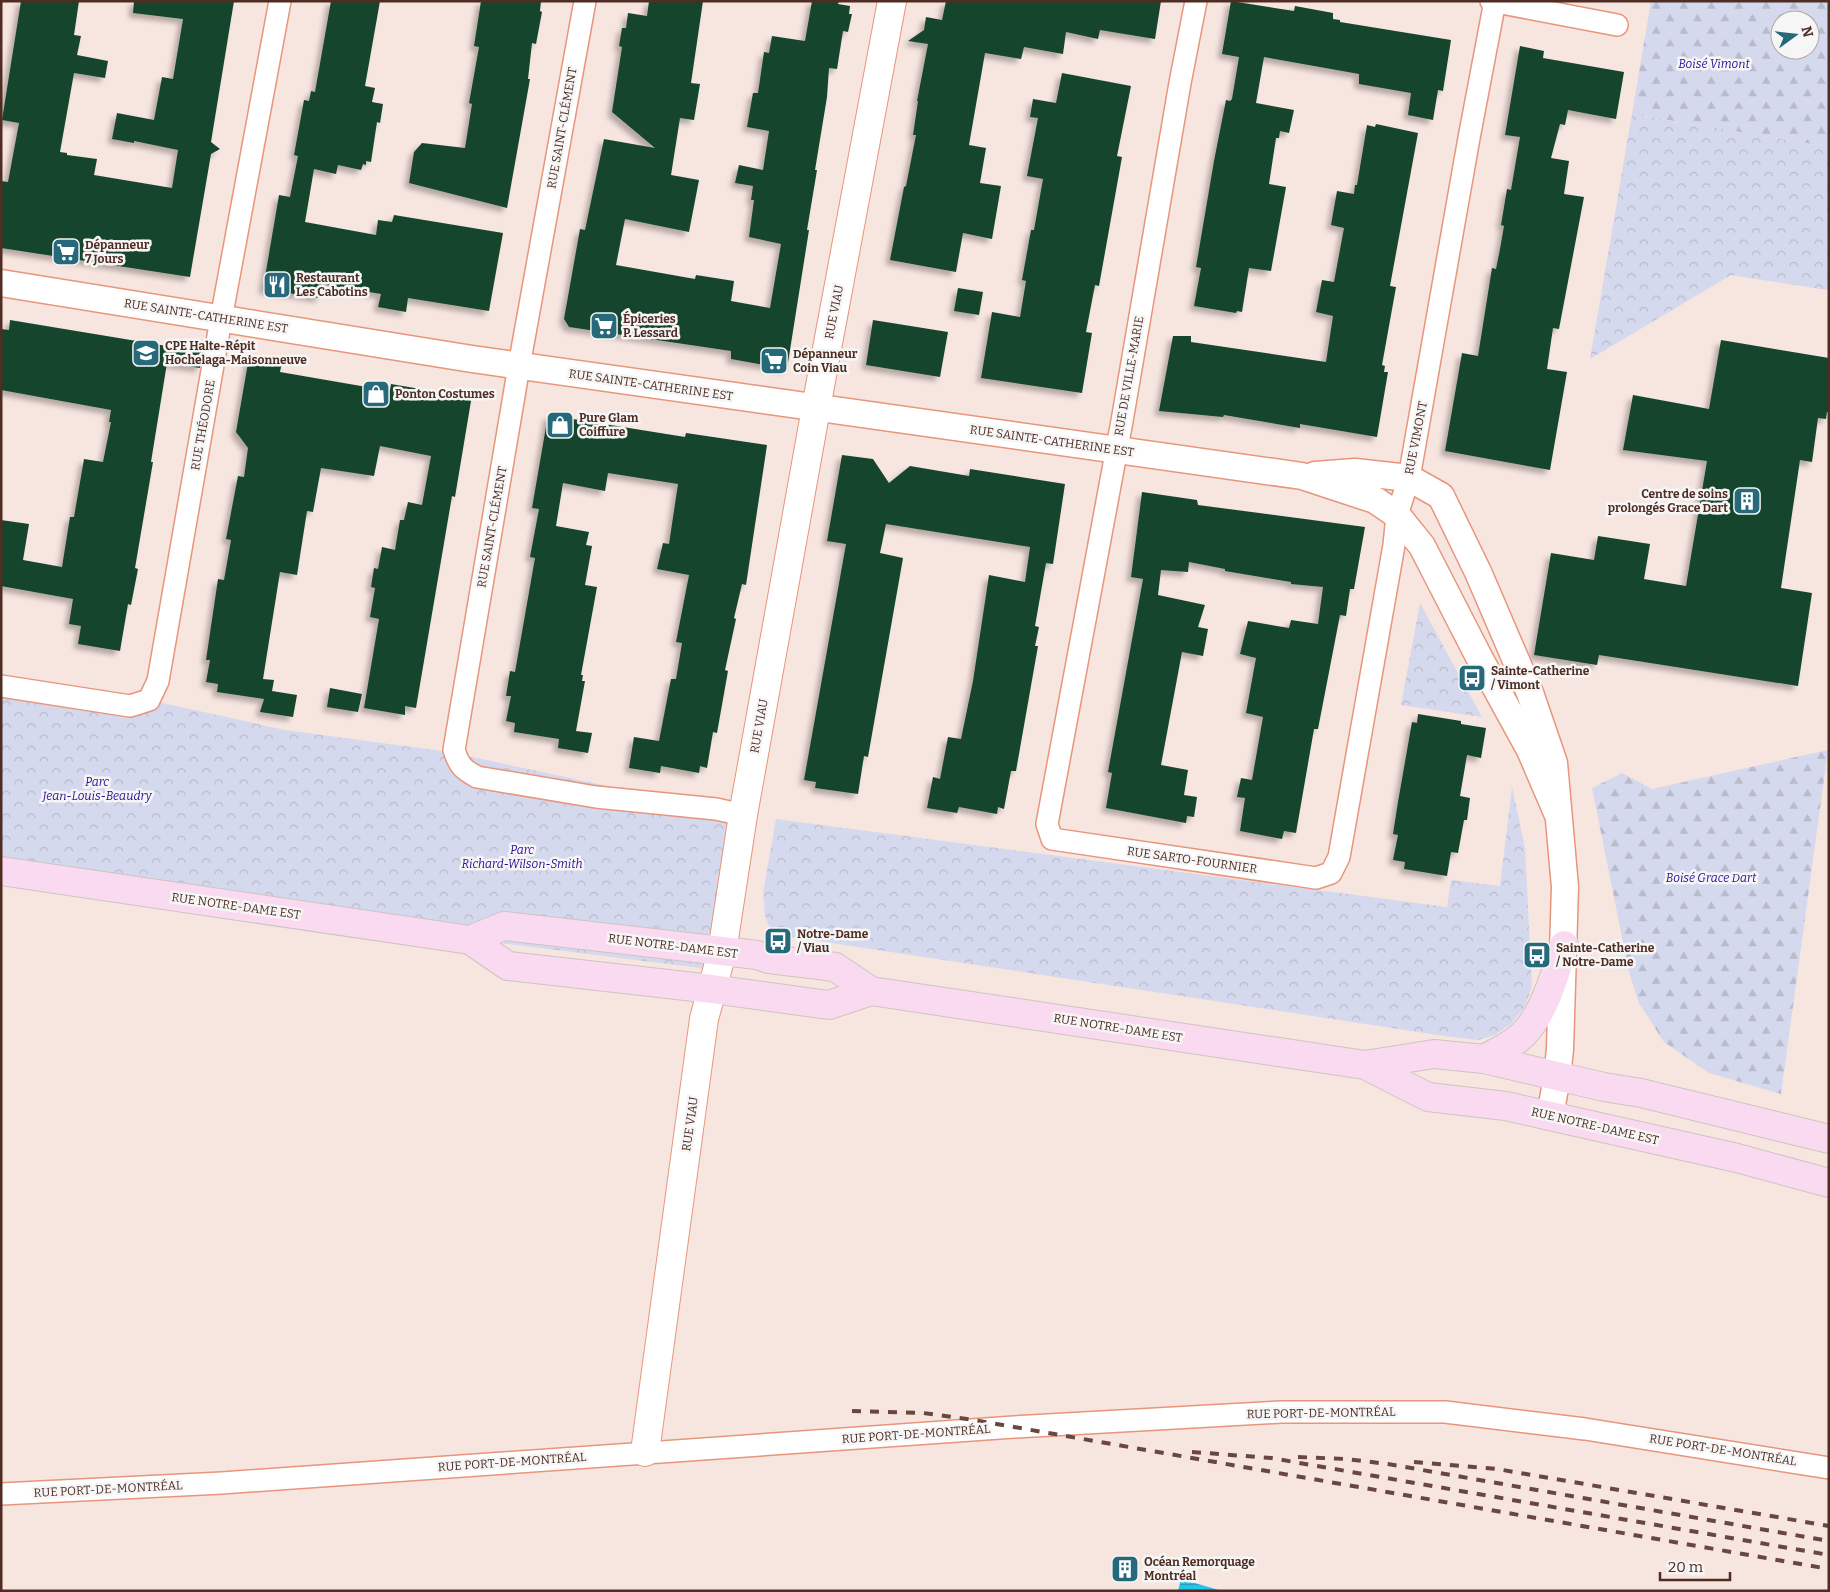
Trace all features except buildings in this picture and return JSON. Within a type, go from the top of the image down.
[{"type":"main road","name":"RUE VIAU","points":[[645,1452],[704,1020],[722,952],[744,815],[816,408],[892,1]]},
{"type":"main road","name":"RUE NOTRE-DAME EST","points":[[1,871],[470,940],[508,966],[712,989],[829,1005],[871,991]]},
{"type":"main road","name":"RUE NOTRE-DAME EST","points":[[470,940],[504,926],[835,967],[871,991],[1365,1065],[1434,1054],[1484,1059],[1557,1077],[1641,1093],[1829,1140]]},
{"type":"main road","points":[[1484,1059],[1518,1039],[1533,1020],[1551,989],[1564,945]]},
{"type":"main road","name":"RUE NOTRE-DAME EST","points":[[1365,1065],[1428,1097],[1506,1106],[1737,1158],[1829,1183]]},
{"type":"street","name":"RUE THÉODORE","points":[[1,686],[130,706],[149,700],[158,680],[221,319],[280,1]]},
{"type":"street","name":"RUE SAINT-CLÉMENT","points":[[585,1],[519,366],[454,750],[464,770],[476,777],[596,797],[716,809],[744,815]]},
{"type":"street","name":"RUE DE VILLE-MARIE","points":[[1052,839],[1047,824],[1122,421],[1180,83],[1196,1]]},
{"type":"street","points":[[1491,1],[1617,25]]},
{"type":"street","name":"RUE VIMONT","points":[[1331,873],[1339,857],[1394,545],[1397,514],[1409,478],[1495,2]]},
{"type":"street","name":"RUE SAINTE-CATHERINE EST","points":[[1,283],[519,366],[1302,476],[1375,500],[1397,514],[1422,546],[1480,659],[1539,767],[1558,815]]},
{"type":"street","name":"RUE SAINTE-CATHERINE EST","points":[[1302,476],[1355,472],[1409,478],[1440,496],[1504,631],[1530,692],[1554,763],[1565,887],[1560,1048],[1550,1116]]},
{"type":"street","name":"RUE SARTO-FOURNIER","points":[[1052,839],[1316,878],[1331,873]]},
{"type":"street","name":"RUE PORT-DE-MONTRÉAL","points":[[1,1494],[222,1483],[645,1452],[1066,1424],[1281,1412],[1446,1412],[1585,1429],[1829,1468]]},
{"type":"green space","name":"Boisé Vimont","points":[[1651,1],[1829,1],[1829,147],[1632,114]]},
{"type":"green space","points":[[1632,114],[1829,147],[1829,282],[1827,290],[1731,275],[1590,359]]},
{"type":"green space","points":[[1420,603],[1482,717],[1401,705]]},
{"type":"green space","name":"Parc Jean-Louis-Beaudry","points":[[1,678],[149,700],[285,730],[449,752],[743,815],[716,970],[419,933],[1,871]]},
{"type":"green space","name":"Boisé Grace Dart","points":[[1828,750],[1781,1094],[1709,1073],[1664,1042],[1639,1003],[1629,972],[1592,788],[1622,773],[1652,789]]},
{"type":"green space","points":[[1512,787],[1525,848],[1532,987],[1525,1006],[1511,1024],[1495,1035],[1478,1040],[772,934],[765,915],[763,893],[776,819],[1447,907],[1451,880],[1500,886]]},
{"type":"water","points":[[1181,1579],[1222,1591],[1178,1591]]},
{"type":"railway","points":[[852,1411],[923,1413],[974,1420],[1829,1569]]},
{"type":"railway","points":[[1192,1452],[1271,1458],[1829,1555]]},
{"type":"railway","points":[[1298,1457],[1346,1459],[1388,1464],[1829,1541]]},
{"type":"railway","points":[[1414,1462],[1497,1469],[1829,1526]]},
{"type":"place","name":"Dépanneur 7 Jours","points":[[66,252]]},
{"type":"place","name":"Restaurant Les Cabotins","points":[[277,285]]},
{"type":"place","name":"Épiceries P. Lessard","points":[[604,326]]},
{"type":"place","name":"CPE Halte-Répit Hochelaga-Maisonneuve","points":[[146,353]]},
{"type":"place","name":"Dépanneur Coin Viau","points":[[774,361]]},
{"type":"place","name":"Ponton Costumes","points":[[376,394]]},
{"type":"place","name":"Pure Glam Coiffure","points":[[560,425]]},
{"type":"place","name":"Centre de soins prolongés Grace Dart","points":[[1747,501]]},
{"type":"place","name":"Sainte-Catherine / Vimont","points":[[1472,678]]},
{"type":"place","name":"Notre-Dame / Viau","points":[[778,941]]},
{"type":"place","name":"Sainte-Catherine / Notre-Dame","points":[[1537,955]]},
{"type":"place","name":"Océan Remorquage Montréal","points":[[1125,1569]]},
{"type":"park label","name":"Parc Richard-Wilson-Smith","points":[[522,857]]}]
